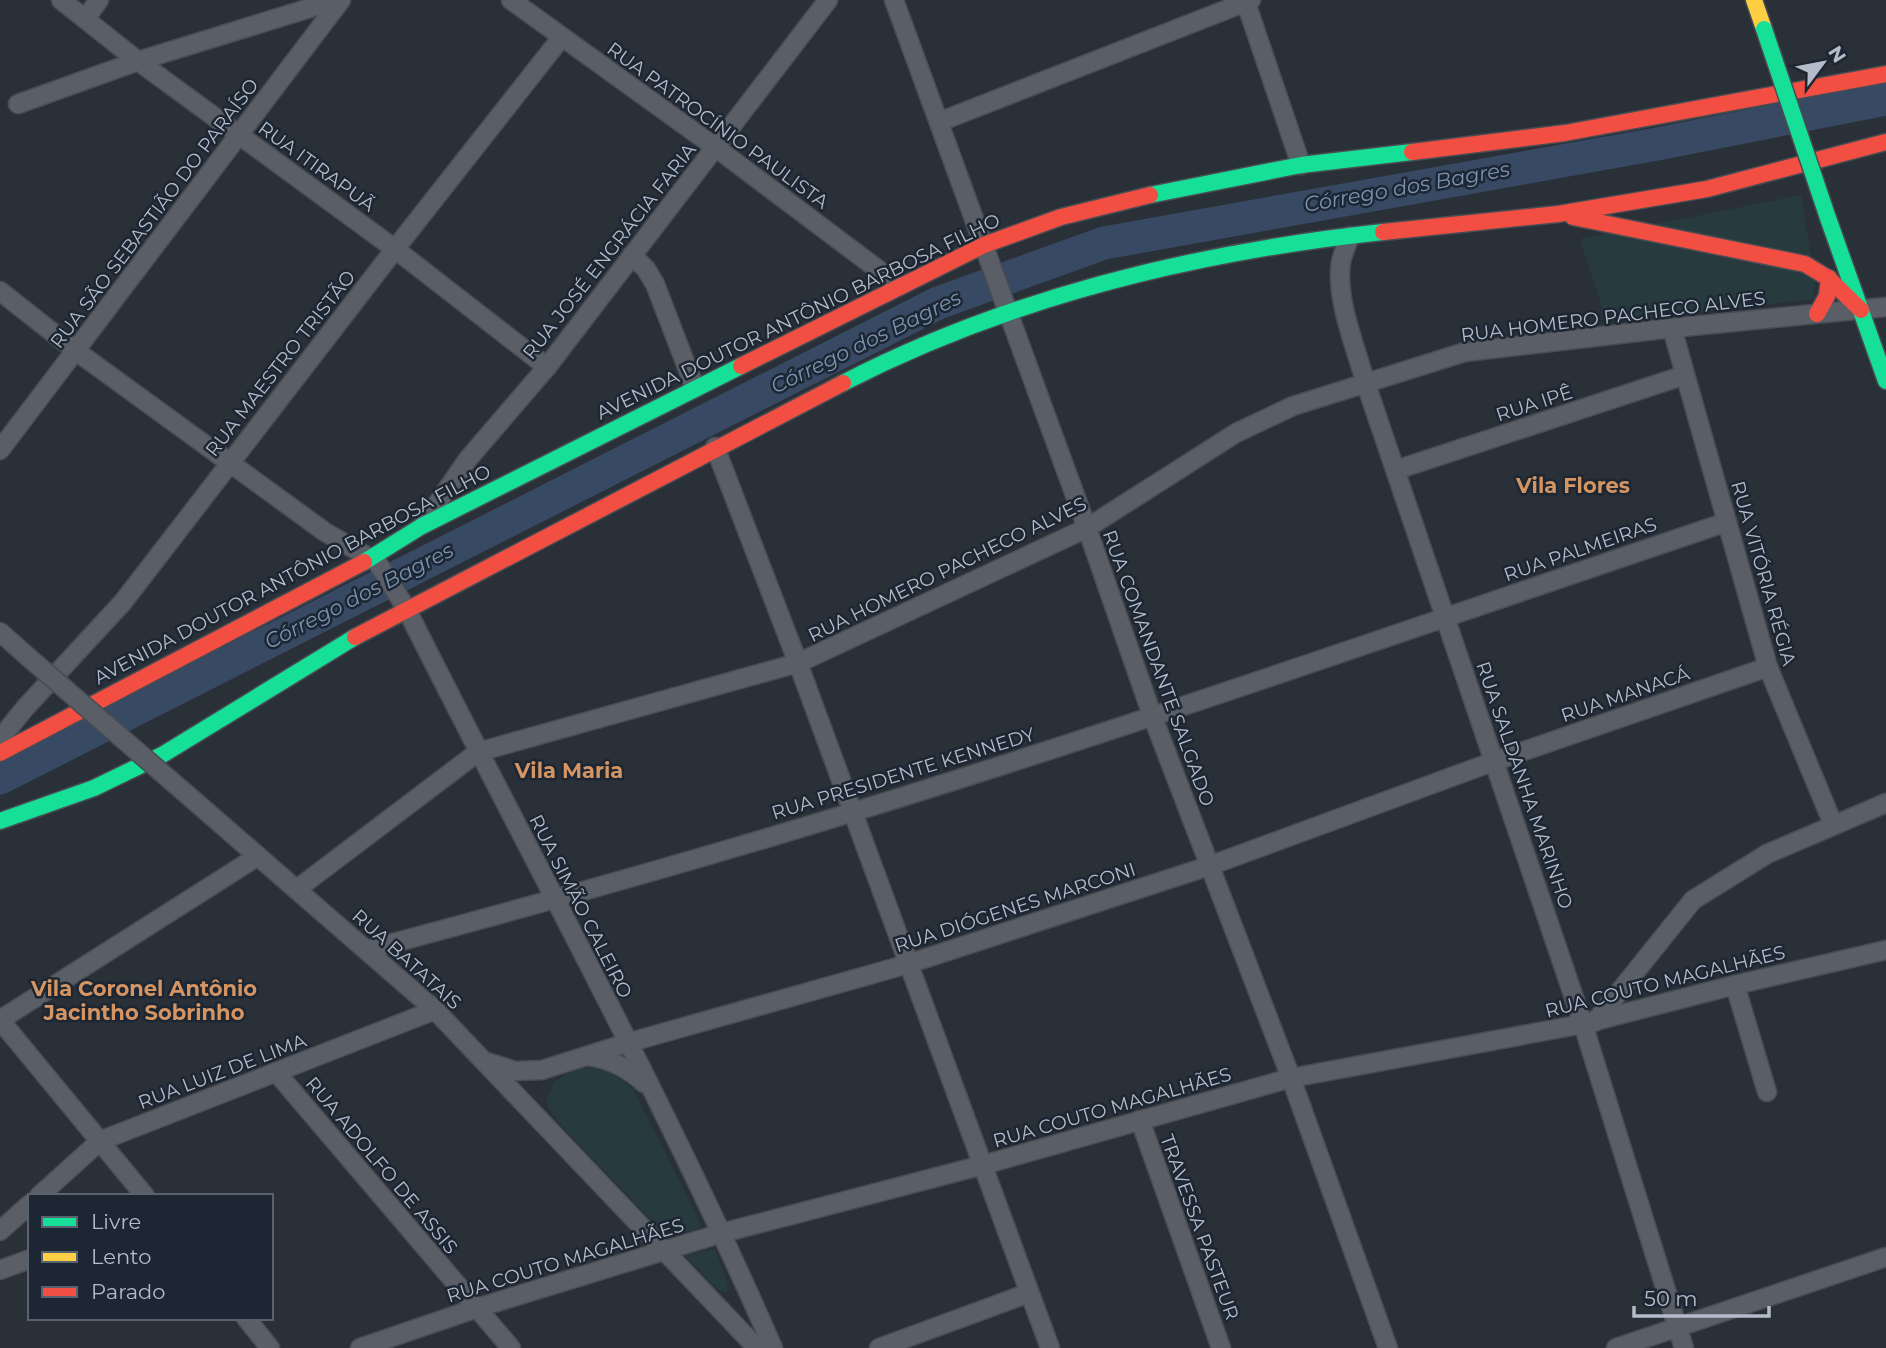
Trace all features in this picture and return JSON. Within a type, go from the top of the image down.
[{"type":"main road","points":[[1754,0],[1886,381]]},
{"type":"main road","name":"AVENIDA DOUTOR ANTÔNIO BARBOSA FILHO","points":[[0,753],[377,563],[422,526],[695,388],[984,245],[1061,217],[1111,203],[1301,164],[1565,133],[1886,74]]},
{"type":"main road","points":[[0,821],[94,788],[162,755],[403,603],[878,365],[1005,306],[1199,260],[1278,245],[1558,214],[1707,189],[1886,142]]},
{"type":"main road","points":[[1558,214],[1805,264],[1818,269],[1829,278],[1861,310]]},
{"type":"main road","points":[[1817,314],[1828,296],[1829,278]]},
{"type":"street","name":"RUA ITIRAPUÃ","points":[[61,0],[138,61],[395,248],[547,367]]},
{"type":"street","points":[[85,19],[99,0]]},
{"type":"street","points":[[18,104],[138,61],[339,0]]},
{"type":"street","name":"RUA SÃO SEBASTIÃO DO PARAÍSO","points":[[0,450],[339,0]]},
{"type":"street","name":"RUA PATROCÍNIO PAULISTA","points":[[510,0],[715,147],[900,286]]},
{"type":"street","name":"RUA JOSÉ ENGRÁCIA FARIA","points":[[422,526],[468,459],[547,367],[828,0]]},
{"type":"street","name":"RUA COMANDANTE SALGADO","points":[[894,0],[1087,528],[1152,715],[1291,1078],[1388,1348]]},
{"type":"street","points":[[939,122],[1247,0],[1301,164]]},
{"type":"street","name":"RUA MAESTRO TRISTÃO","points":[[0,739],[25,708],[123,602],[395,248],[561,38]]},
{"type":"street","name":"RUA SALDANHA MARINHO","points":[[1350,236],[1341,261],[1340,282],[1366,384],[1495,761],[1589,1023],[1684,1348]]},
{"type":"street","points":[[632,255],[646,269],[655,284],[695,388]]},
{"type":"street","points":[[0,291],[76,351],[230,463],[326,532],[377,563]]},
{"type":"street","name":"RUA HOMERO PACHECO ALVES","points":[[297,889],[478,752],[798,663],[1087,528],[1236,433],[1293,406],[1465,352],[1886,307]]},
{"type":"street","name":"RUA VITÓRIA RÉGIA","points":[[1672,328],[1768,667],[1833,824]]},
{"type":"street","name":"RUA IPÊ","points":[[1396,470],[1685,375]]},
{"type":"street","points":[[715,447],[798,663],[1049,1348]]},
{"type":"street","name":"RUA PALMEIRAS","points":[[1446,616],[1727,522]]},
{"type":"street","name":"RUA SIMÃO CALEIRO","points":[[377,563],[403,603],[556,900],[722,1233],[773,1348]]},
{"type":"street","name":"RUA PRESIDENTE KENNEDY","points":[[367,950],[556,900],[852,812],[1446,616]]},
{"type":"street","name":"RUA BATATAIS","points":[[0,632],[435,1010],[757,1348]]},
{"type":"street","name":"RUA MANACÁ","points":[[1495,761],[1768,667]]},
{"type":"street","points":[[25,708],[25,718],[38,733]]},
{"type":"street","name":"RUA DIÓGENES MARCONI","points":[[487,1062],[516,1071],[542,1070],[627,1043],[908,964],[1209,866],[1495,761]]},
{"type":"street","points":[[1589,1023],[1693,900],[1767,854],[1886,803]]},
{"type":"street","points":[[143,1194],[0,1020],[257,856]]},
{"type":"street","name":"RUA COUTO MAGALHÃES","points":[[360,1348],[477,1308],[722,1233],[983,1165],[1291,1078],[1589,1023],[1886,950]]},
{"type":"street","points":[[1735,985],[1767,1092]]},
{"type":"street","name":"RUA LUIZ DE LIMA","points":[[41,1194],[100,1141],[435,1010]]},
{"type":"street","name":"RUA SIMÃO CALEIRO","points":[[613,1015],[614,1033],[595,1053],[635,1075],[651,1091]]},
{"type":"street","points":[[527,1106],[529,1088],[542,1070]]},
{"type":"street","name":"RUA ADOLFO DE ASSIS","points":[[276,1072],[511,1348]]},
{"type":"street","name":"TRAVESSA PASTEUR","points":[[1140,1120],[1221,1348]]},
{"type":"street","points":[[0,1231],[28,1206]]},
{"type":"street","points":[[1616,1348],[1886,1257]]},
{"type":"street","points":[[0,1270],[28,1260]]},
{"type":"street","points":[[879,1348],[1029,1293]]},
{"type":"street","points":[[248,1320],[270,1348]]},
{"type":"green space","points":[[1801,195],[1815,280],[1814,299],[1607,323],[1580,239]]},
{"type":"green space","points":[[576,1068],[594,1068],[611,1073],[633,1089],[702,1227],[676,1235],[661,1230],[557,1121],[546,1102],[554,1082]]},
{"type":"green space","points":[[715,1249],[728,1284],[727,1292],[718,1290],[685,1255]]},
{"type":"waterway","name":"Córrego dos Bagres","points":[[0,778],[938,303],[1104,243],[1657,144],[1886,99]]},
{"type":"traffic: fast","points":[[1764,29],[1828,218]]},
{"type":"traffic: fast","points":[[1150,195],[1301,165],[1412,152]]},
{"type":"traffic: fast","points":[[1828,218],[1886,381]]},
{"type":"traffic: fast","points":[[843,383],[907,352],[972,326],[1106,282],[1244,252],[1383,232]]},
{"type":"traffic: fast","points":[[364,562],[422,526],[741,366]]},
{"type":"traffic: fast","points":[[0,821],[94,788],[162,755],[355,637]]},
{"type":"traffic: slow","points":[[1754,0],[1764,29]]},
{"type":"traffic: jam","points":[[1412,152],[1565,133],[1886,74]]},
{"type":"traffic: jam","points":[[1383,232],[1558,214],[1707,189],[1886,142]]},
{"type":"traffic: jam","points":[[741,366],[984,245],[1061,217],[1150,195]]},
{"type":"traffic: jam","points":[[1573,217],[1805,264],[1828,278],[1861,310]]},
{"type":"traffic: jam","points":[[1817,314],[1827,296],[1829,278]]},
{"type":"traffic: jam","points":[[355,637],[843,383]]},
{"type":"traffic: jam","points":[[0,753],[364,562]]},
{"type":"district","name":"Vila Flores","points":[[1573,486]]},
{"type":"district","name":"Vila Maria","points":[[569,771]]},
{"type":"district","name":"Vila Coronel Antônio Jacintho Sobrinho","points":[[144,1001]]}]
